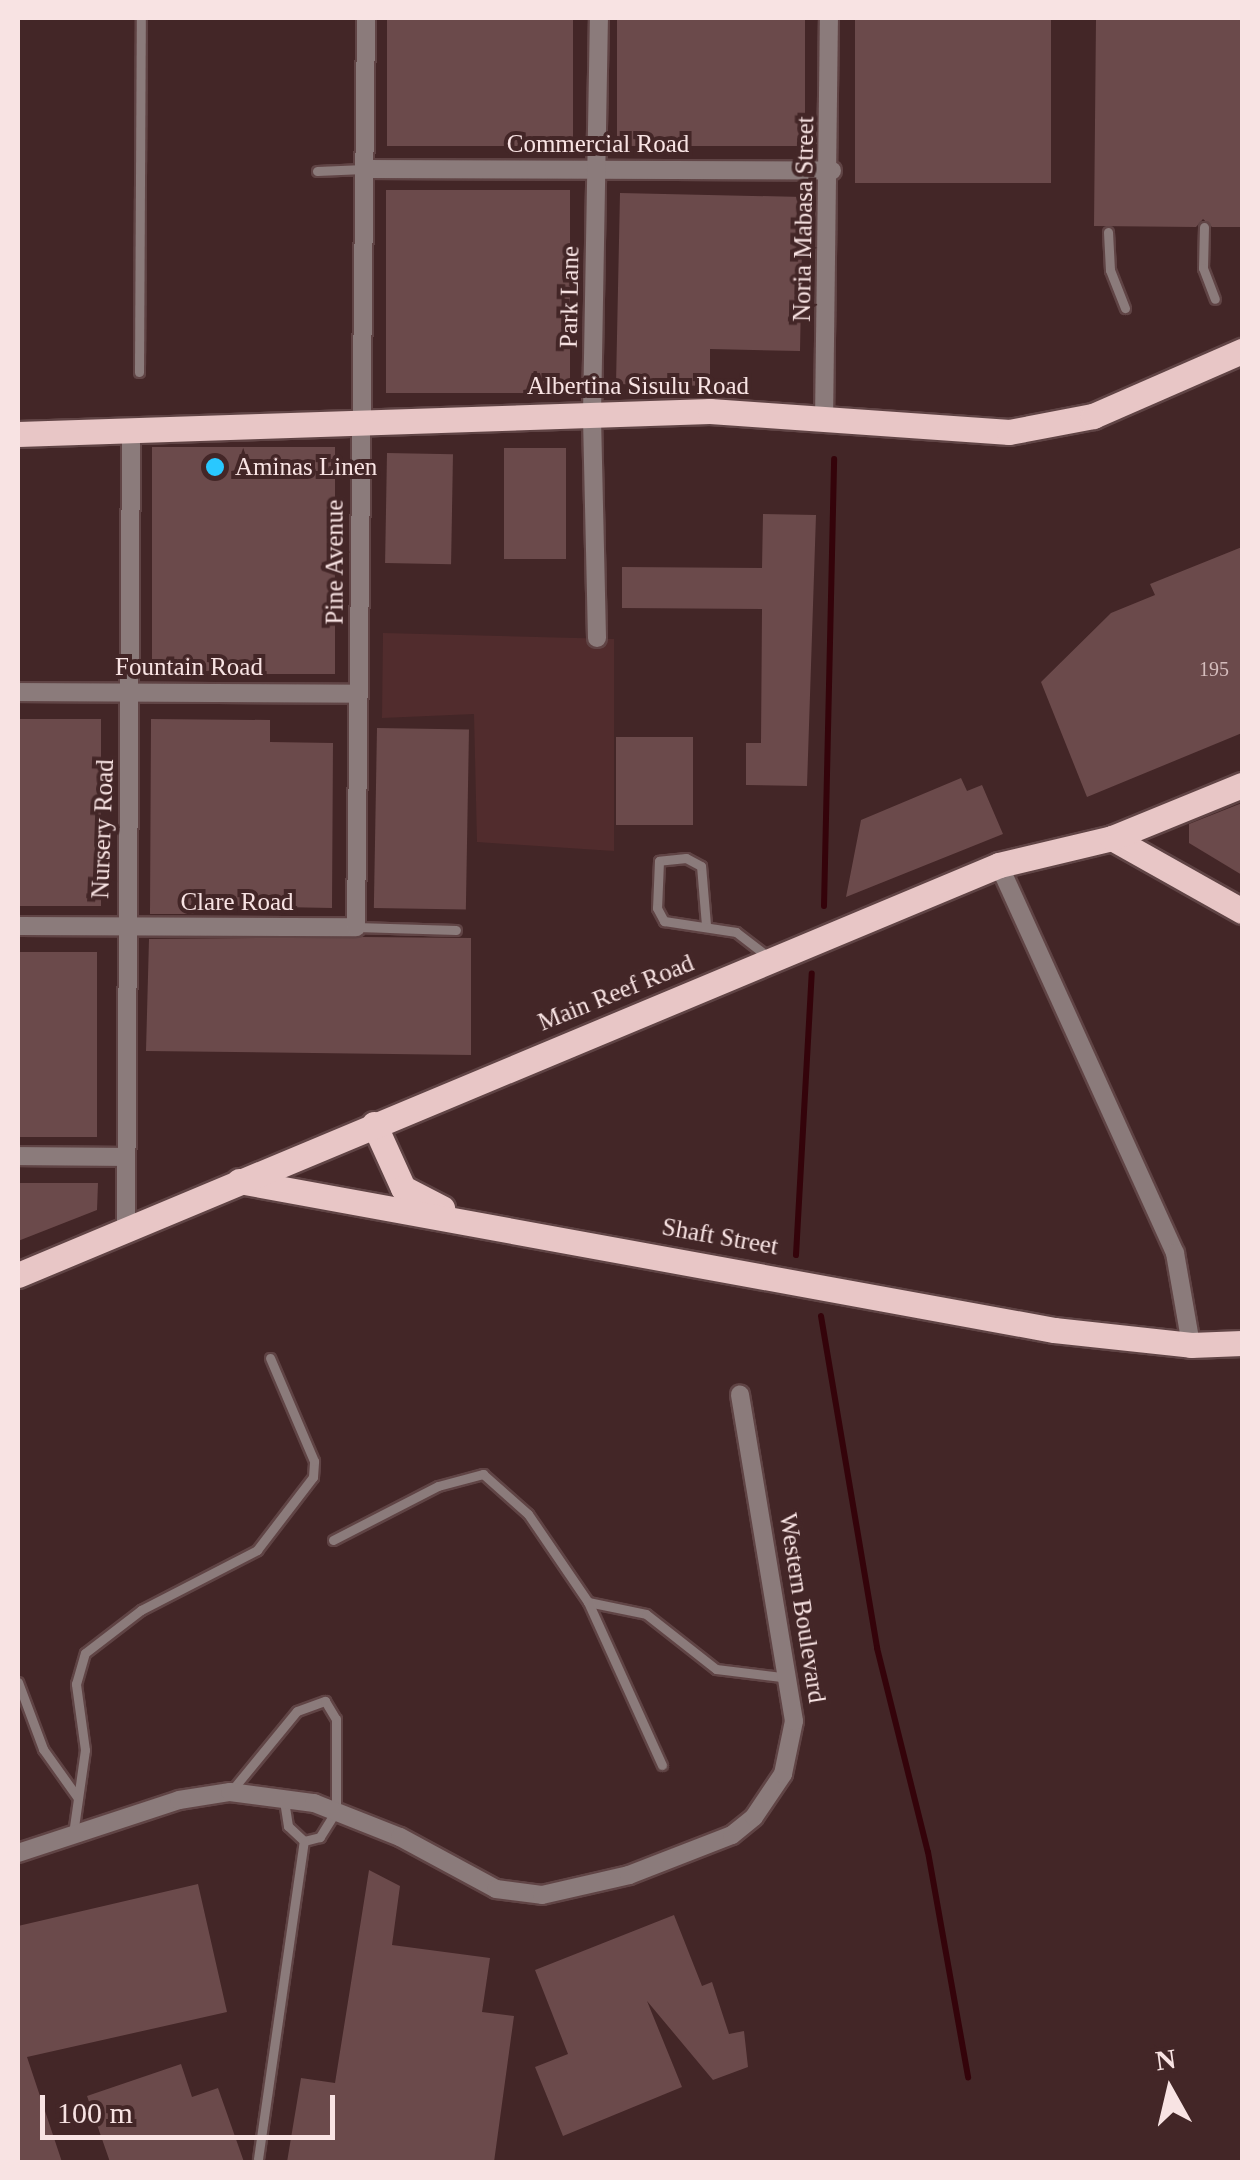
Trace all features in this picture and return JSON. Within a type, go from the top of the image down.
[{"type":"main road","name":"Albertina Sisulu Road","points":[[18,434],[710,411],[962,431],[1055,426],[1162,391],[1242,351]]},
{"type":"main road","name":"Main Reef Road","points":[[18,1276],[238,1180],[774,962],[998,865],[1112,838],[1242,785]]},
{"type":"main road","points":[[1112,838],[1242,910]]},
{"type":"main road","points":[[374,1124],[412,1197],[502,1229]]},
{"type":"main road","name":"Shaft Street","points":[[238,1180],[1054,1330],[1191,1345],[1242,1343]]},
{"type":"street","name":"Pine Avenue","points":[[356,927],[366,18]]},
{"type":"street","name":"Park Lane","points":[[597,638],[592,415],[598,18]]},
{"type":"street","name":"Noria Mabasa Street","points":[[824,422],[832,171],[829,18]]},
{"type":"street","name":"Commercial Road","points":[[364,168],[832,171]]},
{"type":"street","name":"Nursery Road","points":[[126,1230],[123,1157],[132,692],[131,429]]},
{"type":"street","name":"Fountain Road","points":[[18,692],[360,694]]},
{"type":"street","points":[[998,865],[1175,1252],[1191,1345]]},
{"type":"street","name":"Clare Road","points":[[18,926],[356,927]]},
{"type":"street","points":[[18,1156],[123,1157]]},
{"type":"street","name":"Western Boulevard","points":[[18,1853],[179,1800],[230,1792],[284,1797],[336,1812],[520,1894],[572,1891],[691,1855],[754,1817],[783,1774],[791,1748],[792,1678],[740,1394]]},
{"type":"lane","points":[[139,372],[141,18]]},
{"type":"lane","points":[[317,171],[364,168]]},
{"type":"lane","points":[[1204,227],[1203,268],[1214,299]]},
{"type":"lane","points":[[1108,232],[1110,270],[1125,308]]},
{"type":"lane","points":[[706,924],[701,866],[686,858],[659,861],[660,916],[670,925],[706,924],[752,938],[774,962]]},
{"type":"lane","name":"Clare Road","points":[[356,927],[456,930]]},
{"type":"lane","points":[[73,1834],[84,1750],[76,1684],[85,1653],[142,1610],[257,1550],[313,1478],[314,1460],[270,1358]]},
{"type":"lane","points":[[333,1540],[438,1486],[482,1474],[528,1514],[588,1602],[662,1766]]},
{"type":"lane","points":[[588,1602],[646,1614],[716,1669],[792,1678]]},
{"type":"lane","points":[[18,1682],[43,1749],[78,1798]]},
{"type":"lane","points":[[230,1792],[297,1711],[325,1701],[336,1719],[336,1812],[320,1838],[304,1842]]},
{"type":"lane","points":[[284,1797],[288,1826],[304,1842]]},
{"type":"lane","points":[[258,2159],[304,1842]]},
{"type":"shaded area","points":[[383,633],[614,639],[614,851],[477,842],[474,714],[382,718]]},
{"type":"building","points":[[387,18],[573,18],[573,146],[387,146]]},
{"type":"building","points":[[617,18],[805,18],[805,146],[617,146]]},
{"type":"building","points":[[855,18],[1051,18],[1051,183],[855,183]]},
{"type":"building","points":[[1096,18],[1242,18],[1242,227],[1212,227],[1203,219],[1196,227],[1094,226]]},
{"type":"building","points":[[386,190],[570,190],[570,393],[386,393]]},
{"type":"building","points":[[620,193],[803,197],[800,351],[710,349],[710,386],[616,384]]},
{"type":"building","points":[[152,447],[335,447],[335,674],[152,674]]},
{"type":"building","points":[[504,448],[566,448],[566,559],[504,559]]},
{"type":"building","points":[[387,453],[453,454],[451,564],[385,563]]},
{"type":"building","points":[[763,514],[816,515],[807,786],[746,785],[746,743],[761,743],[762,609],[622,608],[622,567],[762,568]]},
{"type":"building","points":[[1242,547],[1242,733],[1087,797],[1041,682],[1111,613],[1155,595],[1150,584]]},
{"type":"building","points":[[18,719],[101,719],[101,906],[18,906]]},
{"type":"building","points":[[151,719],[270,720],[270,742],[333,743],[332,908],[224,906],[224,914],[150,914]]},
{"type":"building","points":[[377,728],[469,730],[466,910],[374,908]]},
{"type":"building","points":[[616,737],[693,737],[693,825],[616,825]]},
{"type":"building","points":[[961,778],[967,791],[982,785],[1003,834],[846,897],[861,820]]},
{"type":"building","points":[[1242,803],[1242,875],[1189,843],[1189,824]]},
{"type":"building","points":[[471,938],[471,1055],[146,1051],[149,939]]},
{"type":"building","points":[[18,952],[97,952],[97,1137],[18,1137]]},
{"type":"building","points":[[18,1183],[98,1183],[97,1210],[18,1241]]},
{"type":"building","points":[[369,1870],[400,1886],[392,1945],[490,1958],[482,2012],[514,2016],[494,2162],[287,2162],[301,2078],[335,2083]]},
{"type":"building","points":[[198,1884],[227,2012],[27,2057],[62,2162],[18,2162],[18,1926]]},
{"type":"building","points":[[674,1915],[702,1986],[712,1982],[729,2034],[744,2031],[748,2067],[713,2080],[647,2001],[682,2087],[563,2136],[535,2067],[568,2054],[535,1970]]},
{"type":"building","points":[[181,2064],[192,2097],[218,2088],[244,2162],[110,2162],[87,2096]]},
{"type":"waterway","points":[[824,906],[834,459]]},
{"type":"waterway","points":[[796,1255],[812,973]]},
{"type":"waterway","points":[[821,1316],[877,1648],[928,1852],[968,2077]]},
{"type":"place","name":"Aminas Linen","points":[[215,467]]}]
